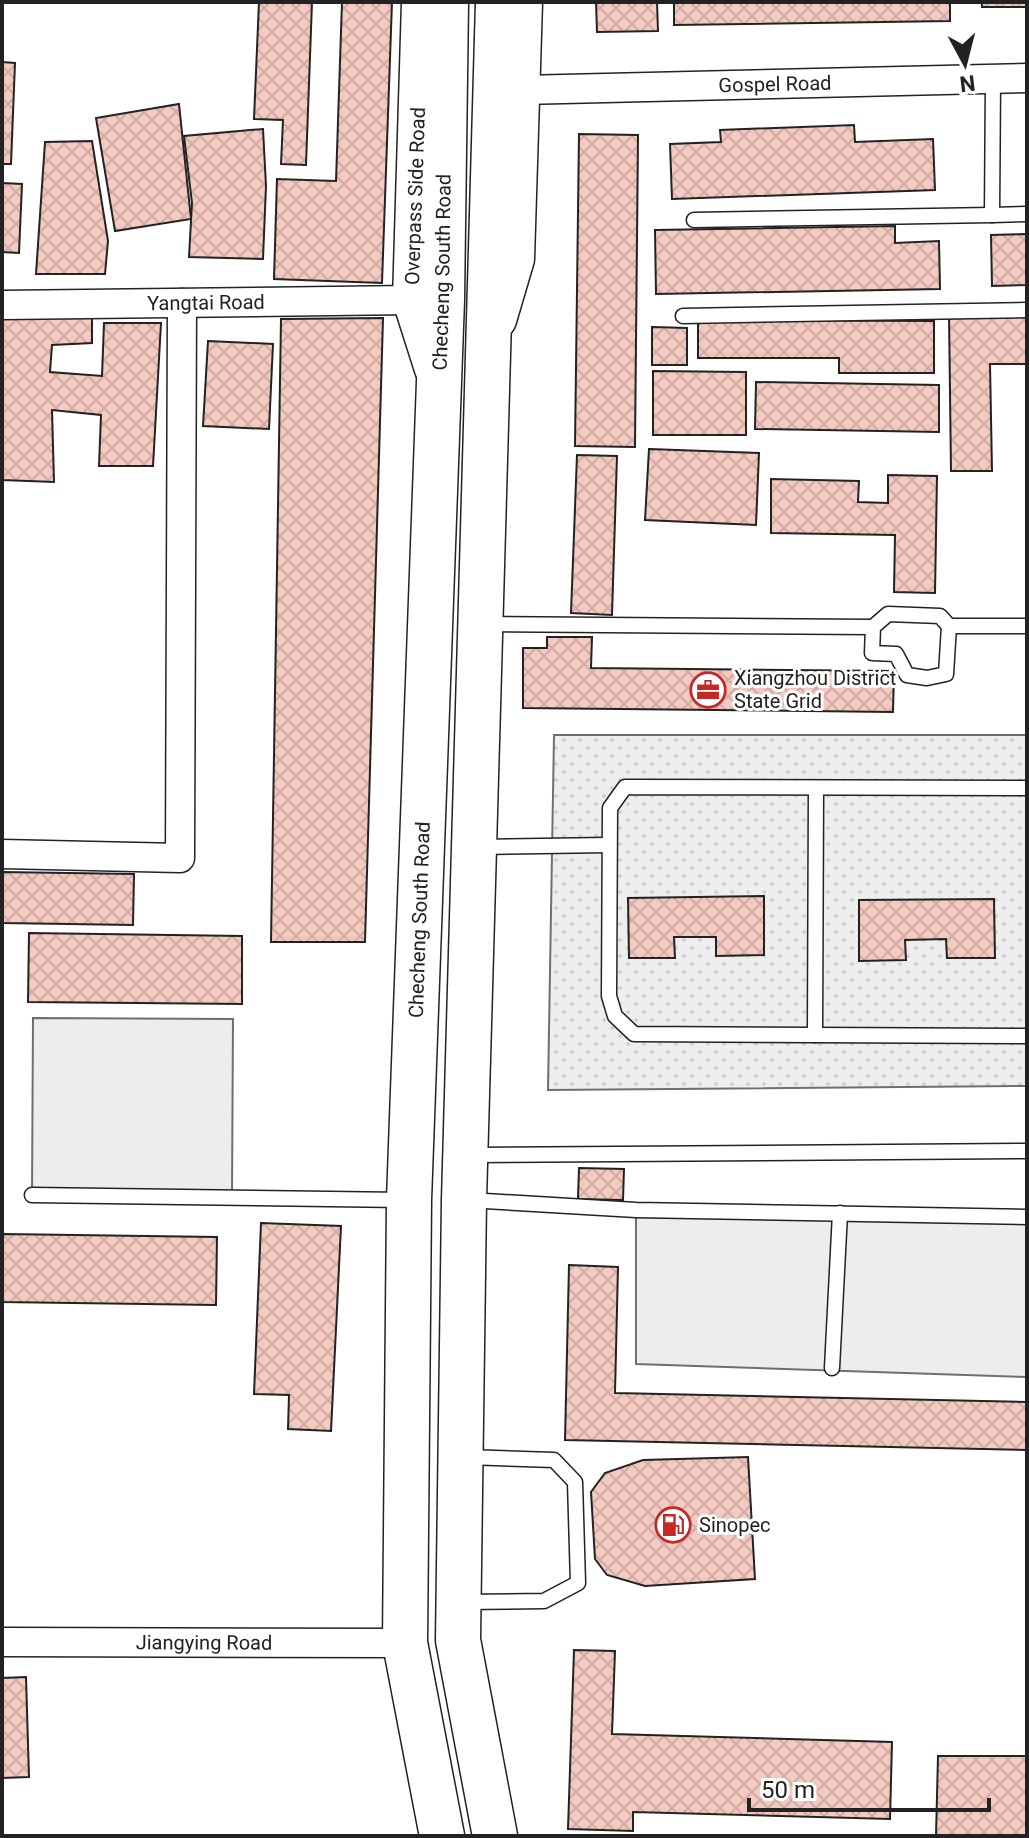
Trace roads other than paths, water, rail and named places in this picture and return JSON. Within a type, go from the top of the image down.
[{"type":"main road","name":"Checheng South Road","points":[[442,1836],[405,1643],[409,1200],[439,385],[446,2]]},
{"type":"main road","points":[[495,1836],[458,1640],[458,1602],[472,847],[498,2]]},
{"type":"street","name":"Overpass Side Road","points":[[420,2],[411,300],[439,385]]},
{"type":"street","points":[[487,356],[516,259],[524,2]]},
{"type":"street","name":"Gospel Road","points":[[521,90],[1027,78]]},
{"type":"street","name":"Yangtai Road","points":[[2,305],[411,300]]},
{"type":"street","points":[[2,854],[180,858],[182,303]]},
{"type":"street","name":"Jiangying Road","points":[[2,1642],[405,1643]]},
{"type":"lane","points":[[992,215],[993,79]]},
{"type":"lane","points":[[694,220],[1027,214]]},
{"type":"lane","points":[[683,316],[1027,310]]},
{"type":"lane","points":[[479,624],[873,627],[888,614],[940,616],[949,626],[946,674],[927,678],[907,675],[896,654],[872,653],[873,627]]},
{"type":"lane","points":[[949,626],[1027,626]]},
{"type":"lane","points":[[1027,788],[625,787],[610,808],[608,845],[609,996],[615,1016],[634,1034],[1027,1036]]},
{"type":"lane","points":[[815,1035],[816,788]]},
{"type":"lane","points":[[472,847],[608,845]]},
{"type":"lane","points":[[467,1155],[1027,1151]]},
{"type":"lane","points":[[32,1195],[409,1200]]},
{"type":"lane","points":[[464,1200],[636,1210],[1027,1217]]},
{"type":"lane","points":[[832,1368],[840,1213]]},
{"type":"lane","points":[[458,1602],[544,1601],[578,1583],[575,1482],[554,1460],[460,1457]]},
{"type":"place","name":"Xiangzhou District State Grid","points":[[708,690]]},
{"type":"place","name":"Sinopec","points":[[673,1525]]}]
